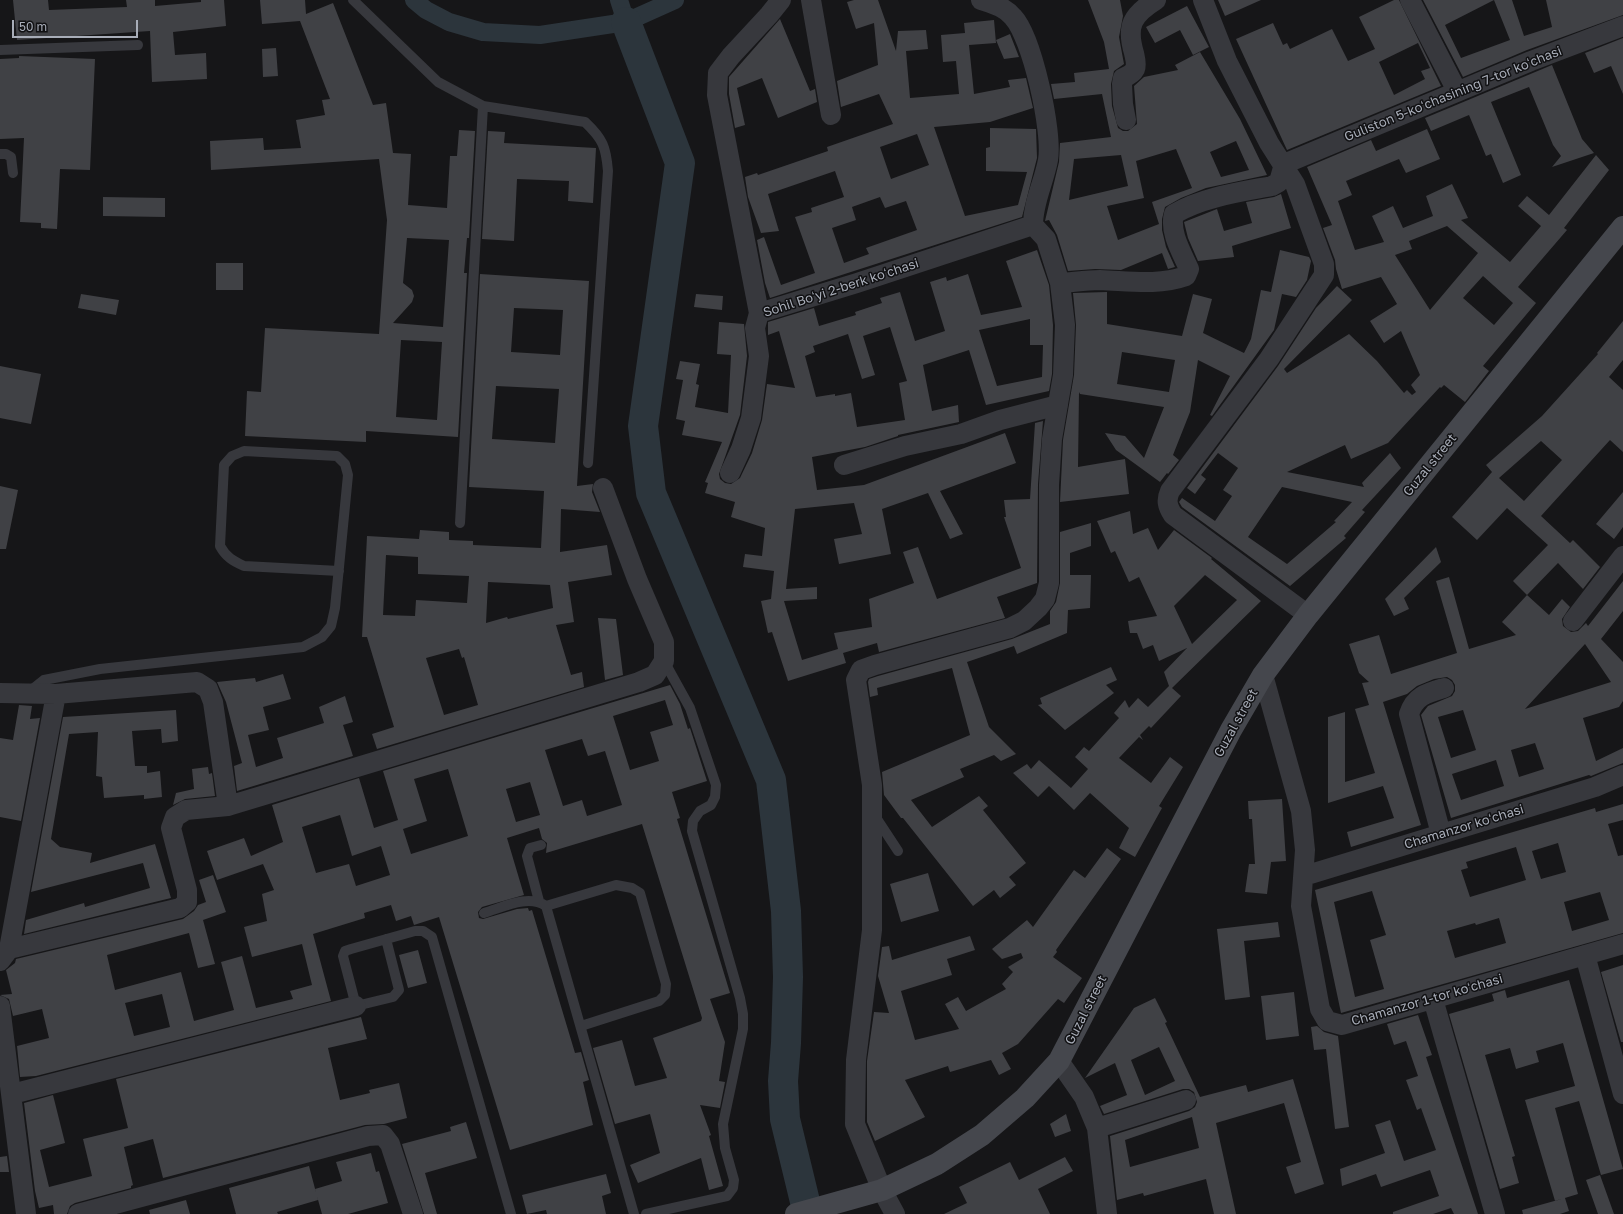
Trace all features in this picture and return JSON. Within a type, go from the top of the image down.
[{"type":"street","points":[[759,313],[717,95],[718,73],[731,56],[781,0]]},
{"type":"street","points":[[811,0],[831,115]]},
{"type":"street","points":[[895,1214],[882,1190],[855,1124],[856,1060],[872,930],[872,785],[856,680],[861,670],[1010,628],[1024,621],[1045,599],[1049,583],[1049,486],[1052,439],[1062,375],[1065,325],[1060,283],[1046,239],[1033,225],[1036,203],[1048,159],[1048,136],[1044,104],[1024,33],[1013,16],[997,5],[981,0]]},
{"type":"street","points":[[1126,120],[1122,84],[1123,78],[1133,72],[1136,64],[1129,37],[1132,24],[1137,14],[1156,0]]},
{"type":"street","points":[[1203,0],[1227,61],[1270,143],[1284,164],[1294,184],[1324,264],[1324,275],[1269,359],[1170,491],[1167,499],[1169,508],[1173,515],[1308,615]]},
{"type":"street","points":[[1410,0],[1457,91]]},
{"type":"street","name":"Guliston 5-koʻchasining 7-tor koʻchasi","points":[[1284,164],[1457,91],[1623,26]]},
{"type":"street","points":[[1060,283],[1100,280],[1134,283],[1178,279],[1186,276],[1189,269],[1174,233],[1172,221],[1174,214],[1185,207],[1208,200],[1272,186],[1279,182],[1284,164]]},
{"type":"street","name":"Sohil Boʻyi 2-berk koʻchasi","points":[[730,473],[751,418],[759,356],[755,328],[759,313],[857,283],[1033,225]]},
{"type":"street","name":"Guzal street","points":[[796,1214],[882,1190],[936,1164],[982,1135],[1025,1098],[1059,1061],[1227,737],[1263,675],[1308,615],[1623,227]]},
{"type":"street","points":[[844,465],[904,446],[960,434],[1000,420],[1058,405]]},
{"type":"street","points":[[56,694],[5,955],[180,908],[187,902],[187,890],[172,828],[175,817],[186,810],[228,806],[639,682],[655,675],[664,661],[664,642],[637,579],[604,488]]},
{"type":"street","points":[[1573,621],[1623,556]]},
{"type":"street","name":"Chamanzor 1-tor koʻchasi","points":[[1263,675],[1301,811],[1305,850],[1301,906],[1320,1009],[1327,1021],[1342,1025],[1623,944]]},
{"type":"street","points":[[0,693],[56,694],[197,682],[208,689],[213,702],[228,806]]},
{"type":"street","points":[[1441,834],[1409,714],[1412,704],[1416,701],[1426,694],[1444,688]]},
{"type":"street","name":"Chamanzor koʻchasi","points":[[1304,876],[1595,787],[1623,775]]},
{"type":"street","points":[[1585,955],[1623,1094]]},
{"type":"street","points":[[1433,999],[1495,1214]]},
{"type":"street","points":[[0,1006],[26,1214]]},
{"type":"street","points":[[12,1094],[356,1006]]},
{"type":"street","points":[[1059,1061],[1084,1097],[1097,1128],[1107,1214]]},
{"type":"street","points":[[1097,1128],[1186,1100]]},
{"type":"street","points":[[78,1214],[360,1138],[383,1135],[390,1144],[413,1214]]},
{"type":"lane","points":[[353,0],[438,82],[484,106],[585,122],[596,133],[607,150],[608,171],[588,463]]},
{"type":"lane","points":[[0,50],[138,46]]},
{"type":"lane","points":[[460,523],[484,106]]},
{"type":"lane","points":[[0,154],[6,154],[11,157],[12,173]]},
{"type":"lane","points":[[28,693],[44,680],[100,668],[303,647],[312,644],[322,637],[331,626],[335,608],[339,571],[348,475],[345,464],[337,456],[255,450],[244,451],[232,456],[224,465],[220,546],[224,554],[232,561],[244,566],[339,571]]},
{"type":"lane","points":[[646,1214],[727,1196],[733,1188],[734,1180],[725,1148],[723,1124],[743,1029],[744,1014],[692,831],[693,821],[700,811],[711,805],[715,797],[716,785],[690,708],[664,661]]},
{"type":"lane","points":[[872,811],[898,851]]},
{"type":"lane","points":[[540,845],[530,848],[527,856],[580,1026],[634,1214]]},
{"type":"lane","points":[[484,913],[527,900],[542,903],[616,885],[632,888],[640,893],[666,984],[665,995],[659,1001],[580,1026]]},
{"type":"lane","points":[[386,939],[399,990],[393,997],[356,1006],[343,956],[346,951],[386,939],[423,930],[432,937],[511,1214]]},
{"type":"building","points":[[13,0],[48,0],[49,10],[127,7],[126,0],[155,0],[155,6],[201,2],[201,0],[224,0],[226,26],[173,32],[175,55],[206,53],[207,79],[152,82],[150,31],[17,40]]},
{"type":"building","points":[[260,0],[305,0],[306,14],[333,3],[373,105],[386,103],[393,153],[411,154],[408,205],[447,208],[450,156],[457,156],[459,130],[475,131],[469,238],[467,238],[464,273],[467,273],[458,437],[366,431],[366,442],[245,436],[247,391],[261,392],[265,328],[379,334],[387,220],[379,159],[211,170],[210,141],[263,138],[264,150],[301,148],[296,120],[325,115],[322,100],[330,99],[300,21],[262,24]],"holes":[[[407,238],[449,240],[443,327],[393,323],[412,302],[414,296],[412,290],[403,283]],[[401,340],[442,342],[437,420],[396,417]]]},
{"type":"building","points":[[854,0],[878,0],[896,51],[898,31],[926,30],[928,49],[906,51],[910,98],[959,94],[956,61],[943,62],[941,35],[965,33],[964,23],[994,20],[996,43],[969,45],[974,94],[1010,87],[1008,80],[1026,78],[1033,108],[990,122],[934,127],[965,216],[1018,205],[1027,172],[986,171],[986,148],[990,147],[990,128],[1036,129],[1037,158],[1022,217],[770,298],[765,283],[757,240],[764,237],[781,285],[815,273],[795,217],[812,212],[811,208],[844,197],[835,171],[768,194],[779,231],[761,233],[748,197],[745,177],[757,173],[758,175],[828,151],[827,147],[893,124],[879,94],[841,107],[837,81],[878,65],[874,23],[856,29],[847,2]],"holes":[[[917,134],[929,165],[891,179],[880,147]],[[880,197],[885,208],[906,201],[917,230],[866,248],[869,254],[844,263],[832,228],[856,220],[852,207]]]},
{"type":"building","points":[[1088,0],[1120,0],[1123,16],[1119,37],[1124,64],[1114,71],[1111,84],[1112,106],[1118,128],[1123,131],[1128,131],[1137,124],[1134,86],[1144,77],[1178,70],[1175,65],[1200,52],[1240,119],[1267,175],[1206,188],[1181,198],[1165,207],[1162,219],[1162,230],[1166,247],[1175,267],[1168,269],[1162,253],[1121,270],[1095,269],[1068,271],[1057,235],[1049,220],[1045,221],[1059,162],[1060,143],[1111,137],[1102,94],[1054,99],[1051,84],[1075,82],[1074,73],[1109,69],[1104,42]],"holes":[[[1236,141],[1249,170],[1221,177],[1210,152]],[[1176,149],[1192,188],[1152,202],[1159,224],[1118,240],[1107,206],[1144,198],[1136,161]],[[1121,155],[1128,186],[1069,200],[1074,159]]]},
{"type":"building","points":[[1218,0],[1261,0],[1225,16]]},
{"type":"building","points":[[1394,0],[1399,0],[1441,86],[1287,150],[1236,39],[1273,23],[1283,45],[1287,43],[1290,49],[1332,29],[1348,61],[1375,49],[1359,17]],"holes":[[[1418,43],[1430,68],[1421,71],[1425,79],[1394,95],[1379,62]]]},
{"type":"building","points":[[1423,0],[1494,0],[1512,0],[1524,36],[1552,27],[1546,0],[1623,0],[1623,15],[1527,50],[1463,77]],"holes":[[[1494,0],[1510,40],[1461,58],[1445,25]]]},
{"type":"building","points":[[1187,6],[1209,47],[1193,55],[1180,30],[1155,43],[1146,27]]},
{"type":"building","points":[[780,19],[810,91],[815,89],[817,102],[778,118],[762,78],[737,88],[745,125],[735,128],[729,94],[729,77]]},
{"type":"building","points":[[1010,34],[1019,57],[1004,59],[996,40]]},
{"type":"building","points":[[1623,38],[1623,94],[1611,66],[1594,73],[1585,53]]},
{"type":"building","points":[[276,48],[278,76],[263,77],[262,49]]},
{"type":"building","points":[[19,56],[95,59],[90,170],[60,169],[57,229],[41,228],[41,223],[20,222],[24,138],[0,139],[0,59],[19,58]]},
{"type":"building","points":[[1552,65],[1582,139],[1594,153],[1552,167],[1561,156],[1553,145],[1529,87],[1491,102],[1521,175],[1503,183],[1491,154],[1486,156],[1469,115],[1431,131],[1425,118]]},
{"type":"building","points":[[1427,129],[1440,159],[1406,173],[1399,159],[1346,181],[1352,195],[1338,201],[1355,250],[1384,242],[1372,216],[1393,206],[1403,228],[1433,216],[1426,196],[1452,184],[1468,218],[1461,220],[1510,262],[1541,226],[1518,206],[1527,196],[1549,215],[1596,155],[1609,170],[1564,228],[1567,230],[1518,287],[1536,303],[1483,366],[1489,371],[1465,402],[1444,385],[1441,388],[1440,387],[1388,443],[1351,459],[1345,445],[1287,472],[1364,487],[1362,483],[1390,453],[1401,468],[1362,510],[1365,512],[1344,536],[1346,538],[1290,586],[1182,507],[1179,502],[1182,498],[1215,521],[1232,496],[1223,490],[1238,468],[1218,453],[1201,475],[1206,479],[1195,494],[1187,488],[1278,366],[1316,308],[1337,286],[1352,300],[1284,369],[1287,373],[1349,334],[1377,361],[1404,393],[1407,390],[1412,395],[1416,392],[1411,385],[1420,375],[1401,331],[1384,343],[1370,321],[1397,304],[1381,277],[1342,289],[1335,260],[1323,228],[1332,225],[1307,167],[1371,140],[1376,151]],"holes":[[[1447,226],[1478,253],[1430,310],[1395,255],[1412,249],[1409,241]],[[1483,276],[1513,303],[1494,325],[1463,298]],[[1282,487],[1352,502],[1334,521],[1336,522],[1287,564],[1248,537]]]},
{"type":"building","points":[[488,131],[505,132],[504,143],[596,148],[593,203],[568,201],[569,181],[517,179],[514,241],[482,239]]},
{"type":"building","points":[[1281,194],[1291,228],[1232,246],[1234,257],[1198,261],[1188,238],[1184,222],[1217,209],[1224,231],[1252,223],[1246,202],[1274,197]]},
{"type":"building","points":[[103,197],[165,198],[165,217],[103,216]]},
{"type":"building","points":[[1037,250],[1049,285],[1053,325],[1052,374],[1049,391],[986,405],[969,350],[923,365],[932,411],[958,405],[959,422],[898,435],[865,447],[812,457],[817,490],[864,485],[1005,433],[1016,463],[940,491],[963,534],[950,539],[928,493],[882,509],[891,554],[839,564],[834,539],[862,534],[854,503],[795,509],[786,589],[817,587],[817,599],[784,601],[802,660],[838,649],[834,633],[872,627],[869,599],[914,583],[903,552],[918,547],[937,599],[1021,568],[1004,517],[1006,517],[1004,500],[1030,499],[1035,423],[1043,421],[1038,484],[1037,583],[997,597],[1005,618],[879,652],[877,643],[843,653],[846,663],[788,681],[772,632],[768,633],[761,601],[771,599],[774,571],[743,567],[745,554],[762,556],[765,528],[731,517],[735,502],[705,493],[708,483],[705,482],[722,442],[682,435],[685,421],[676,419],[683,380],[676,379],[680,361],[700,364],[696,384],[699,385],[695,407],[728,413],[731,355],[717,354],[719,322],[744,324],[747,356],[740,415],[719,474],[720,479],[725,483],[731,484],[740,478],[752,453],[762,420],[767,384],[795,388],[779,331],[768,335],[768,322],[814,308],[819,326],[856,315],[855,312],[882,303],[880,298],[900,292],[915,341],[945,331],[930,282],[946,277],[947,281],[968,274],[981,315],[1022,307],[1006,261]],"holes":[[[1030,319],[1030,345],[1043,345],[1042,377],[997,386],[979,330]],[[890,327],[907,381],[899,383],[905,420],[857,427],[851,393],[816,397],[805,356],[815,352],[813,346],[848,334],[862,379],[875,375],[863,336]]]},
{"type":"building","points":[[1280,250],[1309,257],[1311,261],[1307,280],[1296,297],[1282,294],[1274,330],[1212,416],[1210,415],[1230,376],[1198,360],[1190,412],[1173,455],[1179,460],[1160,482],[1116,450],[1105,433],[1125,436],[1144,458],[1164,407],[1080,394],[1079,392],[1078,467],[1125,459],[1129,494],[1060,502],[1063,440],[1074,375],[1076,325],[1073,293],[1107,292],[1107,324],[1182,336],[1193,294],[1212,299],[1203,333],[1244,353],[1251,339],[1261,290],[1271,292]],"holes":[[[1122,352],[1175,360],[1169,392],[1117,384]]]},
{"type":"building","points":[[216,263],[243,263],[243,290],[216,290]]},
{"type":"building","points":[[480,274],[589,281],[577,486],[593,484],[592,492],[600,512],[561,509],[560,552],[607,545],[612,575],[568,582],[574,622],[556,625],[571,675],[582,672],[584,687],[377,749],[372,734],[394,727],[367,637],[362,637],[367,536],[419,539],[420,530],[449,532],[449,540],[473,541],[473,545],[541,548],[544,491],[469,487]],"holes":[[[514,308],[563,310],[560,355],[511,352]],[[496,386],[559,389],[555,443],[492,439]],[[386,555],[418,557],[418,574],[469,576],[467,603],[416,600],[415,616],[383,615]],[[488,582],[550,585],[553,608],[508,619],[507,617],[486,623]],[[459,649],[462,658],[464,657],[478,705],[444,715],[426,658]]]},
{"type":"building","points":[[81,294],[119,300],[116,315],[78,308]]},
{"type":"building","points":[[696,294],[723,296],[722,310],[694,307]]},
{"type":"building","points":[[1623,321],[1623,360],[1609,377],[1623,390],[1623,452],[1610,440],[1541,516],[1570,543],[1573,540],[1600,567],[1583,589],[1558,563],[1527,595],[1513,581],[1548,545],[1507,508],[1477,540],[1452,517],[1492,472],[1486,465],[1542,416],[1598,354],[1597,353]],"holes":[[[1541,441],[1562,460],[1524,501],[1499,478]]]},
{"type":"building","points":[[0,366],[41,374],[31,424],[0,418]]},
{"type":"building","points":[[0,486],[18,490],[6,549],[0,549]]},
{"type":"building","points":[[1623,492],[1623,527],[1614,539],[1596,524]]},
{"type":"building","points":[[1130,511],[1133,534],[1148,528],[1158,550],[1174,530],[1212,558],[1211,559],[1261,601],[1172,688],[1181,696],[1151,728],[1149,726],[1140,735],[1143,740],[1139,737],[1119,758],[1151,783],[1170,757],[1183,767],[1159,806],[1162,808],[1135,857],[1119,848],[1129,828],[1090,793],[1074,810],[1049,786],[1038,797],[1013,773],[1027,764],[1031,769],[1039,760],[1071,788],[1088,769],[1075,757],[1084,747],[1089,751],[1119,718],[1114,713],[1125,700],[1129,708],[1138,698],[1148,707],[1169,686],[1164,672],[1187,648],[1159,661],[1153,645],[1143,649],[1137,633],[1130,633],[1128,621],[1157,616],[1139,577],[1129,582],[1115,551],[1111,553],[1097,521]],"holes":[[[1205,575],[1237,600],[1192,644],[1174,606]]]},
{"type":"building","points":[[1091,523],[1091,546],[1070,553],[1070,575],[1091,575],[1090,608],[1068,610],[1067,633],[1017,654],[1014,646],[967,662],[989,727],[1016,754],[1001,761],[994,755],[960,769],[964,777],[911,800],[932,827],[979,796],[988,806],[983,810],[1026,863],[1009,877],[1016,885],[1000,898],[994,890],[973,906],[884,795],[882,772],[970,735],[952,668],[877,688],[878,695],[870,697],[868,682],[869,679],[878,676],[1012,639],[1050,624],[1050,611],[1056,602],[1060,583],[1060,532]]},
{"type":"building","points":[[1436,547],[1441,562],[1404,598],[1409,609],[1394,616],[1385,599]]},
{"type":"building","points":[[1449,577],[1469,649],[1516,635],[1502,622],[1527,595],[1549,615],[1562,599],[1570,607],[1562,619],[1563,626],[1571,632],[1578,631],[1586,623],[1588,626],[1623,581],[1623,611],[1601,639],[1623,662],[1623,701],[1619,707],[1583,718],[1596,761],[1623,748],[1623,763],[1591,776],[1589,775],[1451,818],[1421,715],[1428,706],[1452,696],[1455,691],[1455,685],[1452,680],[1447,677],[1434,679],[1417,686],[1407,694],[1383,702],[1421,825],[1351,847],[1347,832],[1394,818],[1383,786],[1328,803],[1328,717],[1345,712],[1345,782],[1375,773],[1355,709],[1369,705],[1362,683],[1369,682],[1359,673],[1349,644],[1379,635],[1391,674],[1457,653],[1436,581]],"holes":[[[1585,644],[1611,682],[1525,709]],[[1463,710],[1476,750],[1451,758],[1438,717]],[[1535,743],[1544,769],[1519,777],[1511,750]],[[1496,760],[1504,786],[1461,800],[1452,774]]]},
{"type":"building","points":[[598,618],[616,619],[623,675],[605,680]]},
{"type":"building","points":[[1111,667],[1117,680],[1106,685],[1114,693],[1065,730],[1038,705],[1042,704],[1040,698]]},
{"type":"building","points":[[283,674],[291,699],[263,707],[269,730],[248,735],[256,767],[283,758],[277,738],[324,723],[319,707],[345,696],[353,722],[343,725],[353,756],[237,791],[234,766],[242,763],[226,702],[217,682],[255,678],[256,682]]},
{"type":"building","points":[[670,685],[680,704],[688,729],[690,728],[707,781],[672,792],[680,818],[677,819],[730,993],[710,999],[725,1042],[719,1081],[725,1082],[720,1108],[700,1105],[711,1135],[709,1136],[723,1186],[709,1190],[701,1158],[638,1183],[630,1165],[660,1153],[650,1114],[615,1124],[593,1048],[622,1040],[635,1086],[667,1078],[653,1038],[701,1021],[702,1018],[642,824],[546,853],[547,843],[542,839],[539,828],[507,838],[524,895],[482,907],[478,912],[479,918],[483,919],[517,909],[528,908],[529,911],[532,910],[575,1053],[581,1052],[589,1080],[583,1082],[593,1125],[510,1150],[439,917],[414,925],[411,916],[396,921],[391,905],[364,913],[365,918],[313,934],[331,1001],[36,1076],[20,1077],[17,1046],[49,1038],[42,1009],[13,1016],[9,999],[0,995],[12,994],[6,970],[15,963],[16,959],[183,919],[194,911],[198,905],[206,902],[199,880],[213,875],[226,912],[203,920],[215,964],[198,968],[189,933],[107,955],[115,990],[181,972],[194,1021],[234,1010],[221,962],[242,956],[256,1008],[293,999],[290,991],[312,985],[302,944],[252,957],[244,927],[267,921],[262,894],[274,890],[263,864],[217,880],[207,851],[244,838],[251,856],[283,842],[272,805],[359,778],[374,828],[398,820],[383,771]],"holes":[[[665,700],[673,725],[650,732],[659,761],[630,770],[613,716]],[[582,739],[588,756],[605,751],[622,805],[587,816],[582,800],[563,806],[545,750]],[[448,769],[468,836],[411,854],[403,829],[427,821],[414,779]],[[530,782],[540,815],[516,822],[506,789]],[[340,815],[352,856],[381,846],[390,875],[356,886],[349,864],[316,873],[302,827]],[[162,994],[170,1027],[134,1036],[125,1003]]]},
{"type":"building","points":[[19,705],[32,706],[30,719],[40,718],[21,821],[0,817],[0,738],[13,740]]},
{"type":"building","points":[[176,710],[178,741],[162,743],[161,729],[132,731],[135,766],[147,766],[147,773],[160,771],[162,797],[144,799],[144,795],[104,798],[102,777],[96,776],[98,732],[69,734],[51,839],[60,847],[92,853],[90,863],[155,844],[171,898],[24,934],[26,920],[84,903],[85,907],[150,888],[143,863],[31,892],[63,717]]},
{"type":"building","points":[[208,767],[209,774],[212,773],[215,796],[185,799],[173,805],[176,793],[194,789],[192,769]]},
{"type":"building","points":[[1282,799],[1286,861],[1271,862],[1267,894],[1245,892],[1249,864],[1255,864],[1252,819],[1249,819],[1248,801]]},
{"type":"building","points":[[1623,804],[1623,820],[1608,824],[1618,856],[1623,855],[1623,933],[1341,1013],[1315,890],[1595,808],[1596,812]],"holes":[[[1558,843],[1566,872],[1541,879],[1532,851]],[[1516,847],[1526,880],[1470,897],[1461,870],[1468,868],[1466,862]],[[1372,891],[1386,935],[1370,940],[1384,989],[1355,997],[1334,902]],[[1600,892],[1609,920],[1572,931],[1564,902]],[[1499,918],[1506,943],[1455,958],[1447,931],[1475,923],[1476,925]]]},
{"type":"building","points":[[1107,848],[1121,859],[1056,950],[1057,952],[1053,957],[1082,978],[1064,1003],[1058,999],[1018,1044],[1002,1053],[1011,1069],[999,1075],[991,1060],[950,1072],[948,1066],[905,1080],[925,1117],[875,1141],[867,1122],[867,1061],[874,1012],[889,1013],[878,976],[882,947],[889,946],[892,960],[970,936],[975,950],[947,959],[952,975],[901,991],[915,1040],[959,1029],[945,1004],[958,997],[966,1011],[1006,989],[1002,984],[1013,972],[1008,967],[1023,958],[1021,953],[1002,959],[992,949],[1027,920],[1033,927],[1074,870],[1085,878]]},
{"type":"building","points":[[928,873],[939,911],[901,922],[890,884]]},
{"type":"building","points":[[1278,922],[1280,937],[1244,941],[1250,997],[1225,1000],[1217,929]]},
{"type":"building","points":[[418,950],[427,983],[408,988],[399,955]]},
{"type":"building","points":[[1623,965],[1623,1042],[1621,1042],[1601,972]]},
{"type":"building","points":[[1569,980],[1623,1169],[1601,1175],[1579,1101],[1555,1108],[1578,1194],[1555,1201],[1525,1100],[1575,1086],[1563,1043],[1536,1051],[1539,1062],[1516,1069],[1510,1048],[1485,1055],[1515,1156],[1512,1157],[1519,1183],[1500,1189],[1449,1014],[1494,1001],[1492,994],[1505,990],[1507,998]]},
{"type":"building","points":[[1294,992],[1299,1036],[1266,1040],[1261,996]]},
{"type":"building","points":[[1155,998],[1167,1022],[1165,1023],[1200,1097],[1246,1085],[1248,1092],[1293,1079],[1324,1184],[1295,1194],[1286,1167],[1301,1162],[1284,1103],[1216,1123],[1236,1214],[1214,1214],[1206,1179],[1144,1196],[1143,1193],[1117,1200],[1110,1136],[1189,1111],[1195,1107],[1197,1102],[1194,1092],[1189,1089],[1183,1089],[1104,1114],[1100,1106],[1127,1095],[1115,1063],[1085,1078],[1134,1008]],"holes":[[[1159,1047],[1175,1081],[1145,1095],[1131,1060]],[[1192,1117],[1199,1148],[1130,1167],[1125,1140]]]},
{"type":"building","points":[[1418,1015],[1432,1055],[1426,1057],[1478,1214],[1454,1214],[1451,1208],[1433,1214],[1393,1214],[1393,1212],[1439,1196],[1430,1170],[1381,1187],[1376,1174],[1342,1186],[1340,1169],[1385,1153],[1375,1125],[1390,1120],[1404,1161],[1436,1150],[1421,1108],[1417,1110],[1406,1080],[1418,1076],[1406,1041],[1394,1045],[1387,1024]]},
{"type":"building","points":[[361,1017],[367,1039],[328,1048],[340,1100],[370,1093],[369,1090],[399,1083],[407,1118],[384,1124],[365,1125],[163,1178],[153,1139],[124,1147],[133,1185],[131,1188],[75,1203],[70,1206],[67,1214],[54,1214],[53,1205],[39,1208],[35,1191],[24,1103],[53,1095],[65,1143],[40,1150],[49,1187],[92,1176],[83,1139],[128,1128],[116,1079]]},
{"type":"building","points":[[1317,1026],[1324,1032],[1338,1036],[1349,1127],[1335,1129],[1326,1049],[1314,1050],[1311,1027]]},
{"type":"building","points":[[1066,1114],[1071,1131],[1055,1137],[1050,1124]]},
{"type":"building","points":[[466,1122],[477,1158],[425,1173],[437,1214],[424,1214],[402,1144],[451,1131],[450,1127]]},
{"type":"building","points":[[371,1153],[376,1172],[379,1171],[388,1203],[348,1214],[322,1214],[315,1189],[342,1181],[336,1162]]},
{"type":"building","points":[[7,1156],[9,1172],[0,1172],[0,1157]]},
{"type":"building","points":[[1065,1157],[1073,1171],[1038,1189],[1050,1214],[944,1214],[967,1203],[959,1187],[1010,1162],[1019,1180]]},
{"type":"building","points":[[309,1166],[318,1200],[277,1212],[278,1214],[236,1214],[229,1188]]},
{"type":"building","points":[[606,1174],[611,1193],[602,1196],[606,1214],[547,1214],[546,1210],[527,1214],[522,1195]]},
{"type":"building","points":[[1600,1175],[1614,1214],[1598,1214],[1586,1180]]},
{"type":"building","points":[[1565,1198],[1569,1211],[1560,1214],[1523,1214],[1522,1210]]},
{"type":"building","points":[[186,1200],[190,1214],[150,1214],[149,1210]]},
{"type":"waterway","points":[[414,0],[426,10],[449,22],[483,32],[540,35],[626,22],[675,0]]},
{"type":"waterway","points":[[619,0],[626,22]]},
{"type":"waterway","points":[[626,22],[680,163],[643,426],[651,493],[771,780],[786,911],[788,977],[783,1081],[785,1119],[808,1214]]}]
